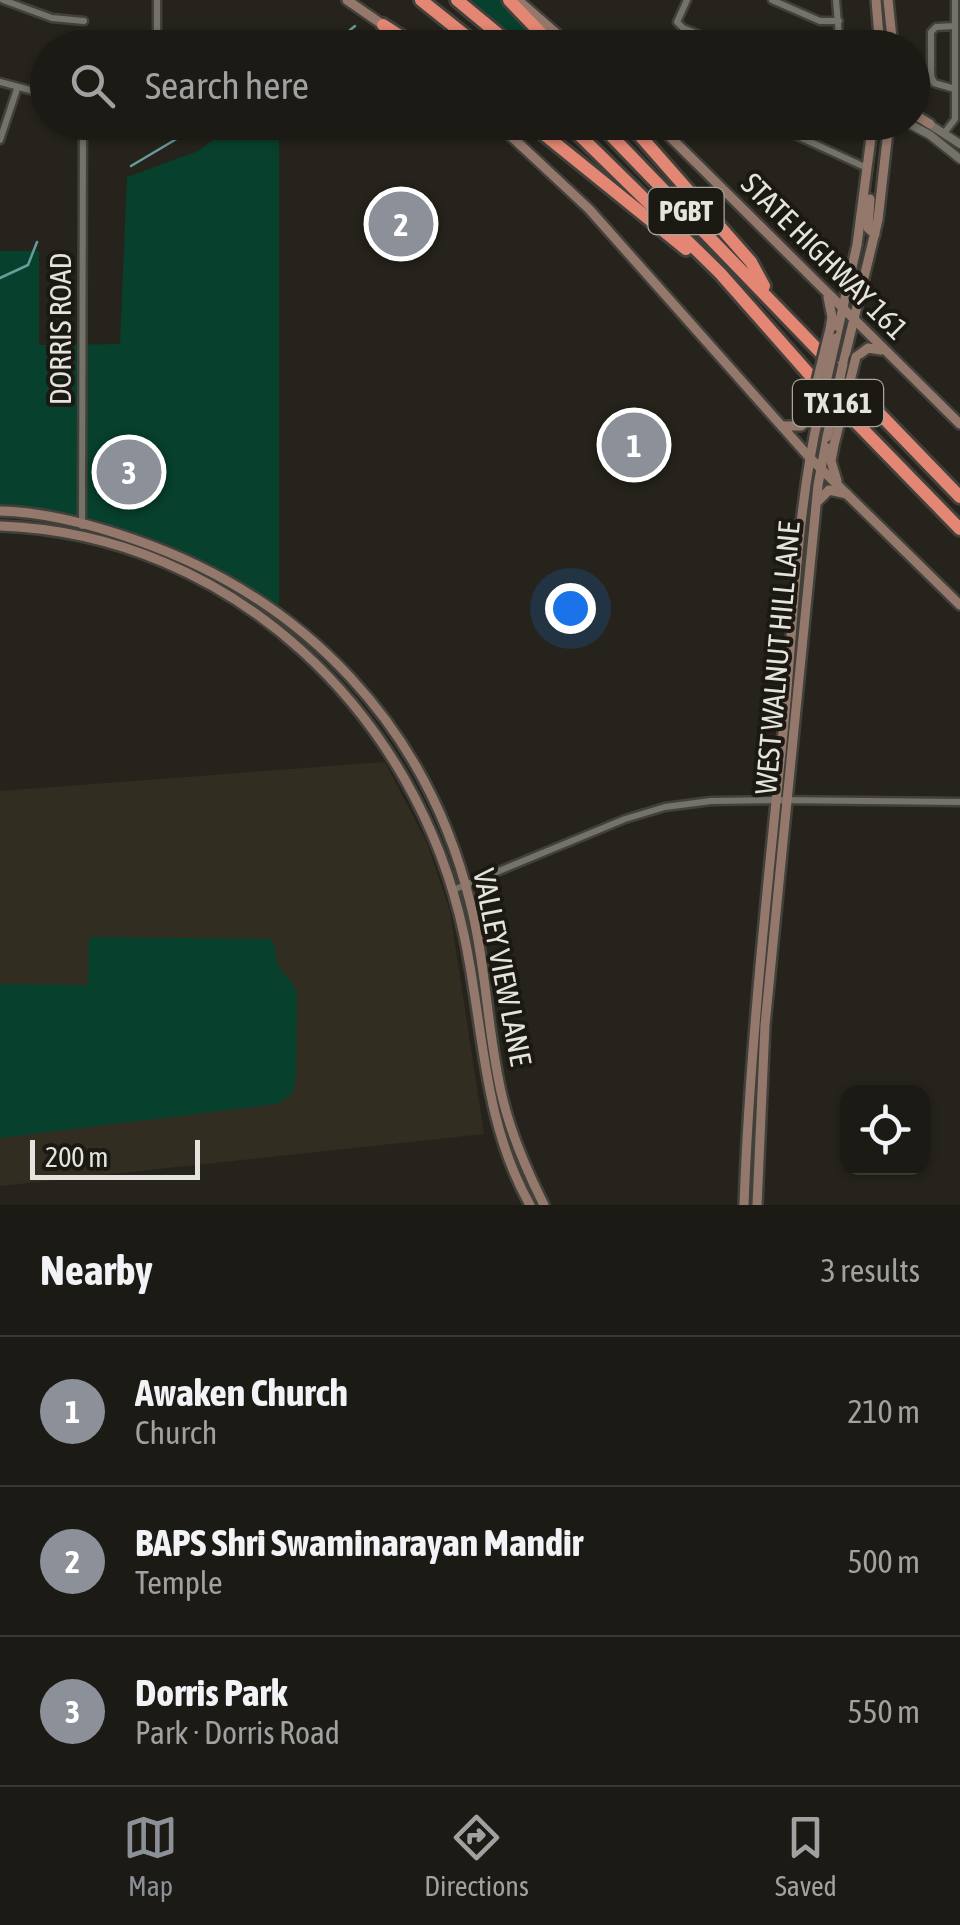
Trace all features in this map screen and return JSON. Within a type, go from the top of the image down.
[{"type":"highway","points":[[422,0],[459,30]]},
{"type":"highway","points":[[457,0],[493,30]]},
{"type":"highway","points":[[510,0],[538,30]]},
{"type":"highway","points":[[383,25],[391,30]]},
{"type":"highway","points":[[551,140],[720,274]]},
{"type":"highway","name":"PGBT","points":[[584,140],[720,274]]},
{"type":"highway","name":"PGBT","points":[[615,140],[772,302]]},
{"type":"highway","points":[[644,140],[751,262],[772,302]]},
{"type":"highway","name":"TX 161","points":[[720,274],[960,530]]},
{"type":"highway","name":"TX 161","points":[[772,302],[960,497]]},
{"type":"main road","points":[[347,0],[389,30]]},
{"type":"main road","points":[[518,0],[553,30]]},
{"type":"main road","points":[[876,0],[878,30]]},
{"type":"main road","points":[[888,0],[891,30]]},
{"type":"main road","points":[[515,140],[589,209],[820,469],[960,605]]},
{"type":"main road","name":"STATE HIGHWAY 161","points":[[672,140],[960,424]]},
{"type":"main road","name":"WEST WALNUT HILL LANE","points":[[744,1205],[759,1030],[775,928],[788,800],[810,458],[833,333],[849,283],[867,187],[871,140]]},
{"type":"main road","name":"WEST WALNUT HILL LANE","points":[[757,1205],[763,926],[775,800],[820,469],[831,441],[847,347],[875,234],[886,140]]},
{"type":"main road","points":[[867,187],[868,228],[875,234]]},
{"type":"main road","points":[[780,425],[794,428],[808,418],[833,333],[824,291],[849,283]]},
{"type":"main road","points":[[838,484],[831,461],[831,441],[856,357],[868,348],[884,350]]},
{"type":"main road","points":[[816,503],[829,490],[848,494]]},
{"type":"main road","name":"VALLEY VIEW LANE","points":[[0,511],[82,523],[174,554],[261,599],[338,664],[378,710],[418,773],[443,824],[465,884],[502,1100],[516,1145],[544,1205]]},
{"type":"main road","name":"VALLEY VIEW LANE","points":[[0,526],[80,536],[142,555],[200,580],[272,625],[314,659],[356,706],[398,766],[430,828],[453,890],[465,938],[490,1104],[506,1154],[530,1205]]},
{"type":"main road","points":[[763,926],[775,928]]},
{"type":"street","points":[[3,0],[52,18],[84,21]]},
{"type":"street","points":[[156,30],[157,0]]},
{"type":"street","points":[[686,0],[677,22],[688,30]]},
{"type":"street","points":[[836,0],[839,30]]},
{"type":"street","points":[[945,132],[954,119],[955,0]]},
{"type":"street","points":[[775,1],[820,21],[839,21]]},
{"type":"street","points":[[955,26],[936,27],[930,32],[930,76],[934,83],[955,89]]},
{"type":"street","points":[[0,82],[30,92]]},
{"type":"street","points":[[0,140],[17,89]]},
{"type":"street","points":[[930,124],[960,144]]},
{"type":"street","points":[[930,135],[960,159]]},
{"type":"street","name":"DORRIS ROAD","points":[[80,536],[83,140]]},
{"type":"street","points":[[806,140],[868,169]]},
{"type":"street","points":[[453,890],[658,808],[711,801],[960,802]]},
{"type":"shaded area","points":[[385,762],[427,843],[450,911],[484,1134],[0,1186],[0,791]]},
{"type":"green space","points":[[470,0],[503,0],[534,30],[507,30]]},
{"type":"green space","points":[[213,140],[279,140],[279,605],[213,567],[146,538],[76,518],[0,508],[0,251],[39,251],[39,345],[120,344],[127,177],[198,151]]},
{"type":"green space","points":[[89,937],[271,939],[280,968],[297,992],[296,1078],[292,1094],[277,1104],[0,1138],[0,984],[88,985]]},
{"type":"waterway","points":[[350,30],[355,26]]},
{"type":"waterway","points":[[131,166],[175,140]]},
{"type":"waterway","points":[[0,278],[28,265],[37,242]]},
{"type":"place","name":"BAPS Shri Swaminarayan Mandir","points":[[401,224]]},
{"type":"place","name":"Awaken Church","points":[[634,445]]},
{"type":"place","name":"Dorris Park","points":[[129,472]]}]
